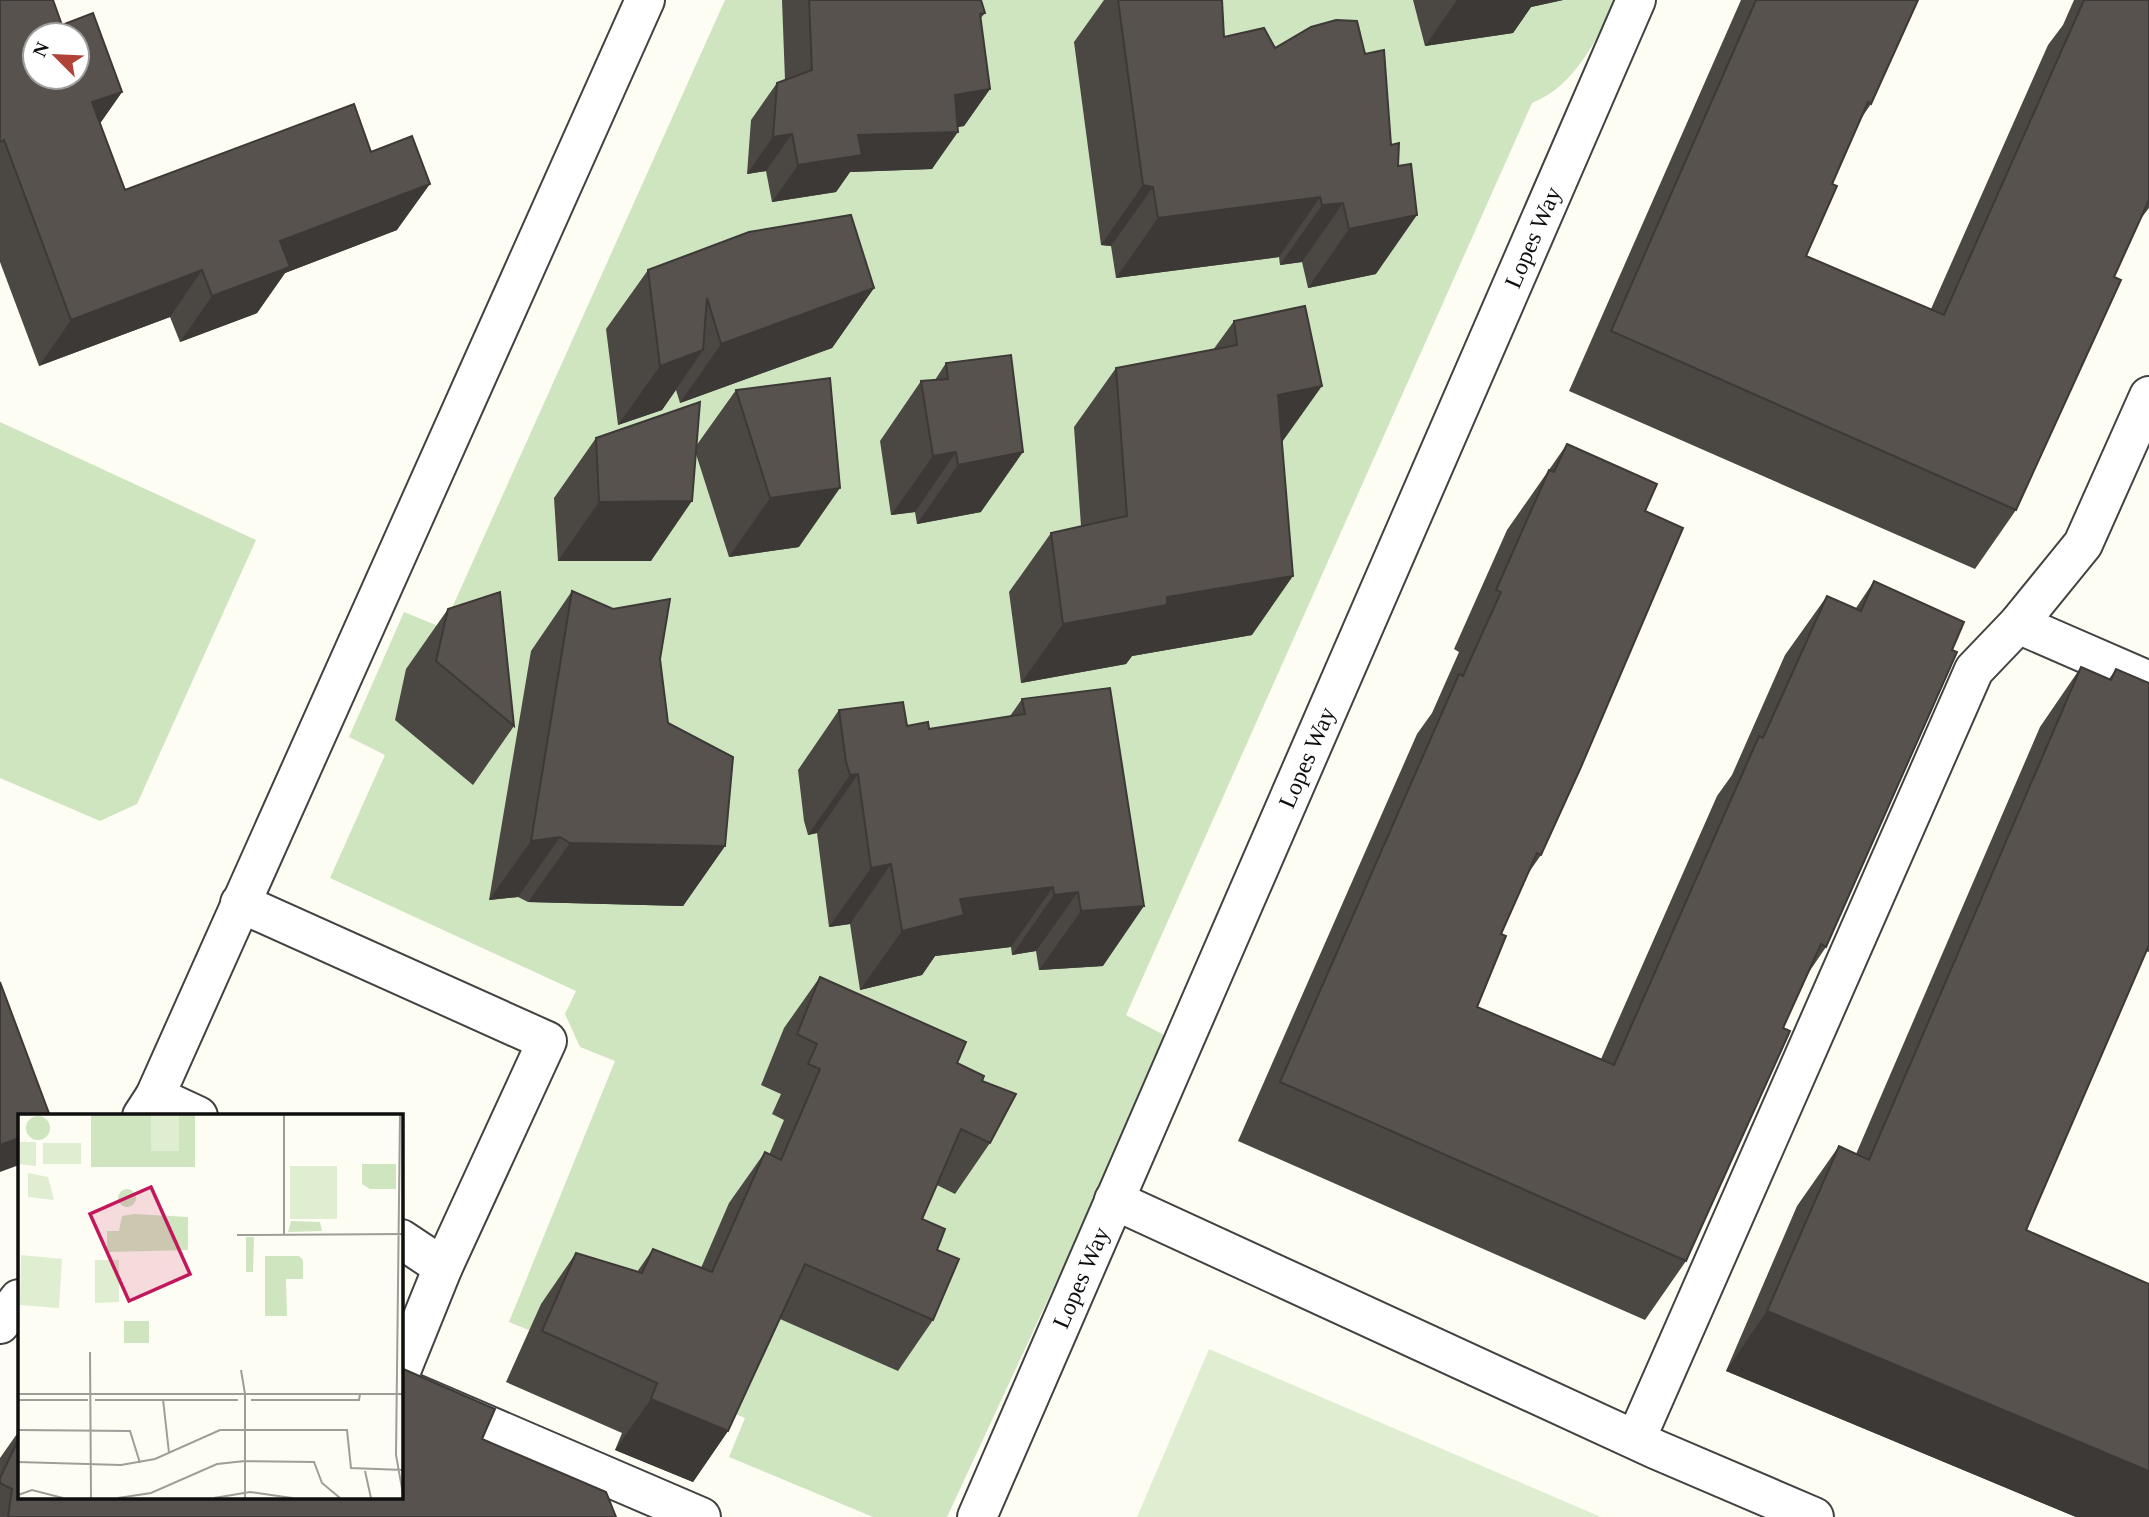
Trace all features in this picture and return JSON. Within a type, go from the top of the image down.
[{"type":"street","points":[[188,1114],[148,1106],[645,0]]},
{"type":"street","name":"Lopes Way","points":[[977,1517],[1636,0]]},
{"type":"street","points":[[1636,1439],[1974,670],[2018,624],[2083,544],[2149,396]]},
{"type":"street","points":[[2018,624],[2149,681]]},
{"type":"street","points":[[240,903],[547,1041],[443,1267],[402,1369]]},
{"type":"street","points":[[1114,1200],[1636,1439],[1814,1517]]},
{"type":"street","points":[[402,1240],[443,1267]]},
{"type":"street","points":[[0,1324],[18,1300]]},
{"type":"street","points":[[402,1388],[701,1517]]},
{"type":"green space","points":[[725,0],[1618,0],[1593,45],[1573,73],[1548,95],[1532,103],[1126,1015],[1164,1035],[1113,1159],[947,1517],[873,1517],[729,1457],[745,1418],[509,1322],[615,1061],[580,1047],[565,1014],[576,991],[330,878],[385,755],[349,737],[404,612],[443,628]]},
{"type":"green space","points":[[0,422],[256,540],[137,804],[100,821],[0,778]]},
{"type":"green space","points":[[1209,1349],[1601,1517],[1137,1517]]},
{"type":"building","points":[[0,0],[53,0],[61,21],[21,21],[21,91],[91,91],[91,21],[72,21],[93,13],[122,92],[92,102],[125,190],[354,104],[371,152],[412,136],[430,184],[280,241],[290,267],[212,296],[202,270],[71,320],[4,140],[0,142]]},
{"type":"building","points":[[809,0],[981,0],[985,13],[980,14],[990,89],[955,95],[958,132],[858,135],[862,155],[798,165],[792,134],[773,137],[777,83],[812,70]]},
{"type":"building","points":[[1118,0],[1222,0],[1224,37],[1264,28],[1275,48],[1311,27],[1336,20],[1357,21],[1365,54],[1384,50],[1391,145],[1399,143],[1398,166],[1411,164],[1417,215],[1349,229],[1343,203],[1322,205],[1320,197],[1158,218],[1153,187],[1143,185]]},
{"type":"building","points":[[1756,0],[1918,0],[1871,104],[1868,102],[1832,184],[1837,186],[1806,256],[1944,315],[2084,0],[2149,0],[2149,200],[2114,277],[2121,280],[2016,510],[1611,331]]},
{"type":"building","points":[[851,215],[874,288],[721,344],[707,298],[703,350],[660,366],[648,270],[749,232]]},
{"type":"building","points":[[1305,306],[1322,386],[1278,395],[1293,576],[1167,597],[1167,605],[1063,624],[1051,533],[1127,516],[1116,368],[1237,345],[1234,321]]},
{"type":"building","points":[[1011,355],[1023,452],[958,465],[956,452],[933,456],[921,381],[948,379],[946,363]]},
{"type":"building","points":[[830,378],[840,488],[770,498],[736,390]]},
{"type":"building","points":[[700,402],[692,501],[599,502],[596,438]]},
{"type":"building","points":[[1567,444],[1657,484],[1645,511],[1683,528],[1581,767],[1541,855],[1537,853],[1501,934],[1506,936],[1477,1007],[1614,1065],[1759,736],[1763,738],[1827,596],[1861,611],[1874,581],[1964,622],[1952,650],[1957,652],[1826,947],[1821,944],[1783,1028],[1790,1031],[1686,1261],[1280,1082],[1459,674],[1463,676],[1501,592],[1496,590],[1549,470],[1554,472]]},
{"type":"building","points":[[572,591],[613,609],[670,599],[660,659],[668,723],[733,757],[725,846],[570,843],[560,837],[531,841]]},
{"type":"building","points":[[500,592],[514,726],[436,661],[448,609]]},
{"type":"building","points":[[2081,667],[2111,680],[2116,669],[2149,683],[2149,945],[2026,1230],[2149,1284],[2149,1471],[1767,1311],[1839,1146],[1869,1160]]},
{"type":"building","points":[[1110,688],[1144,906],[1081,911],[1078,892],[1054,895],[1053,887],[960,899],[964,915],[902,931],[891,864],[871,868],[858,774],[850,775],[846,762],[839,710],[903,702],[907,726],[928,722],[929,729],[1025,714],[1022,699]]},
{"type":"building","points":[[820,977],[966,1042],[957,1063],[984,1076],[982,1081],[1016,1094],[990,1143],[961,1129],[922,1219],[945,1229],[937,1250],[959,1259],[933,1320],[805,1264],[728,1431],[651,1399],[657,1383],[542,1331],[576,1253],[642,1273],[653,1249],[712,1272],[765,1152],[781,1160],[820,1069],[808,1064],[817,1044],[797,1034]]},
{"type":"building","points":[[0,982],[49,1114],[18,1114],[18,1138],[0,1145]]},
{"type":"building","points":[[402,1368],[495,1409],[482,1439],[606,1492],[616,1517],[8,1517],[12,1489],[0,1483],[18,1440],[18,1500],[402,1500]]}]
